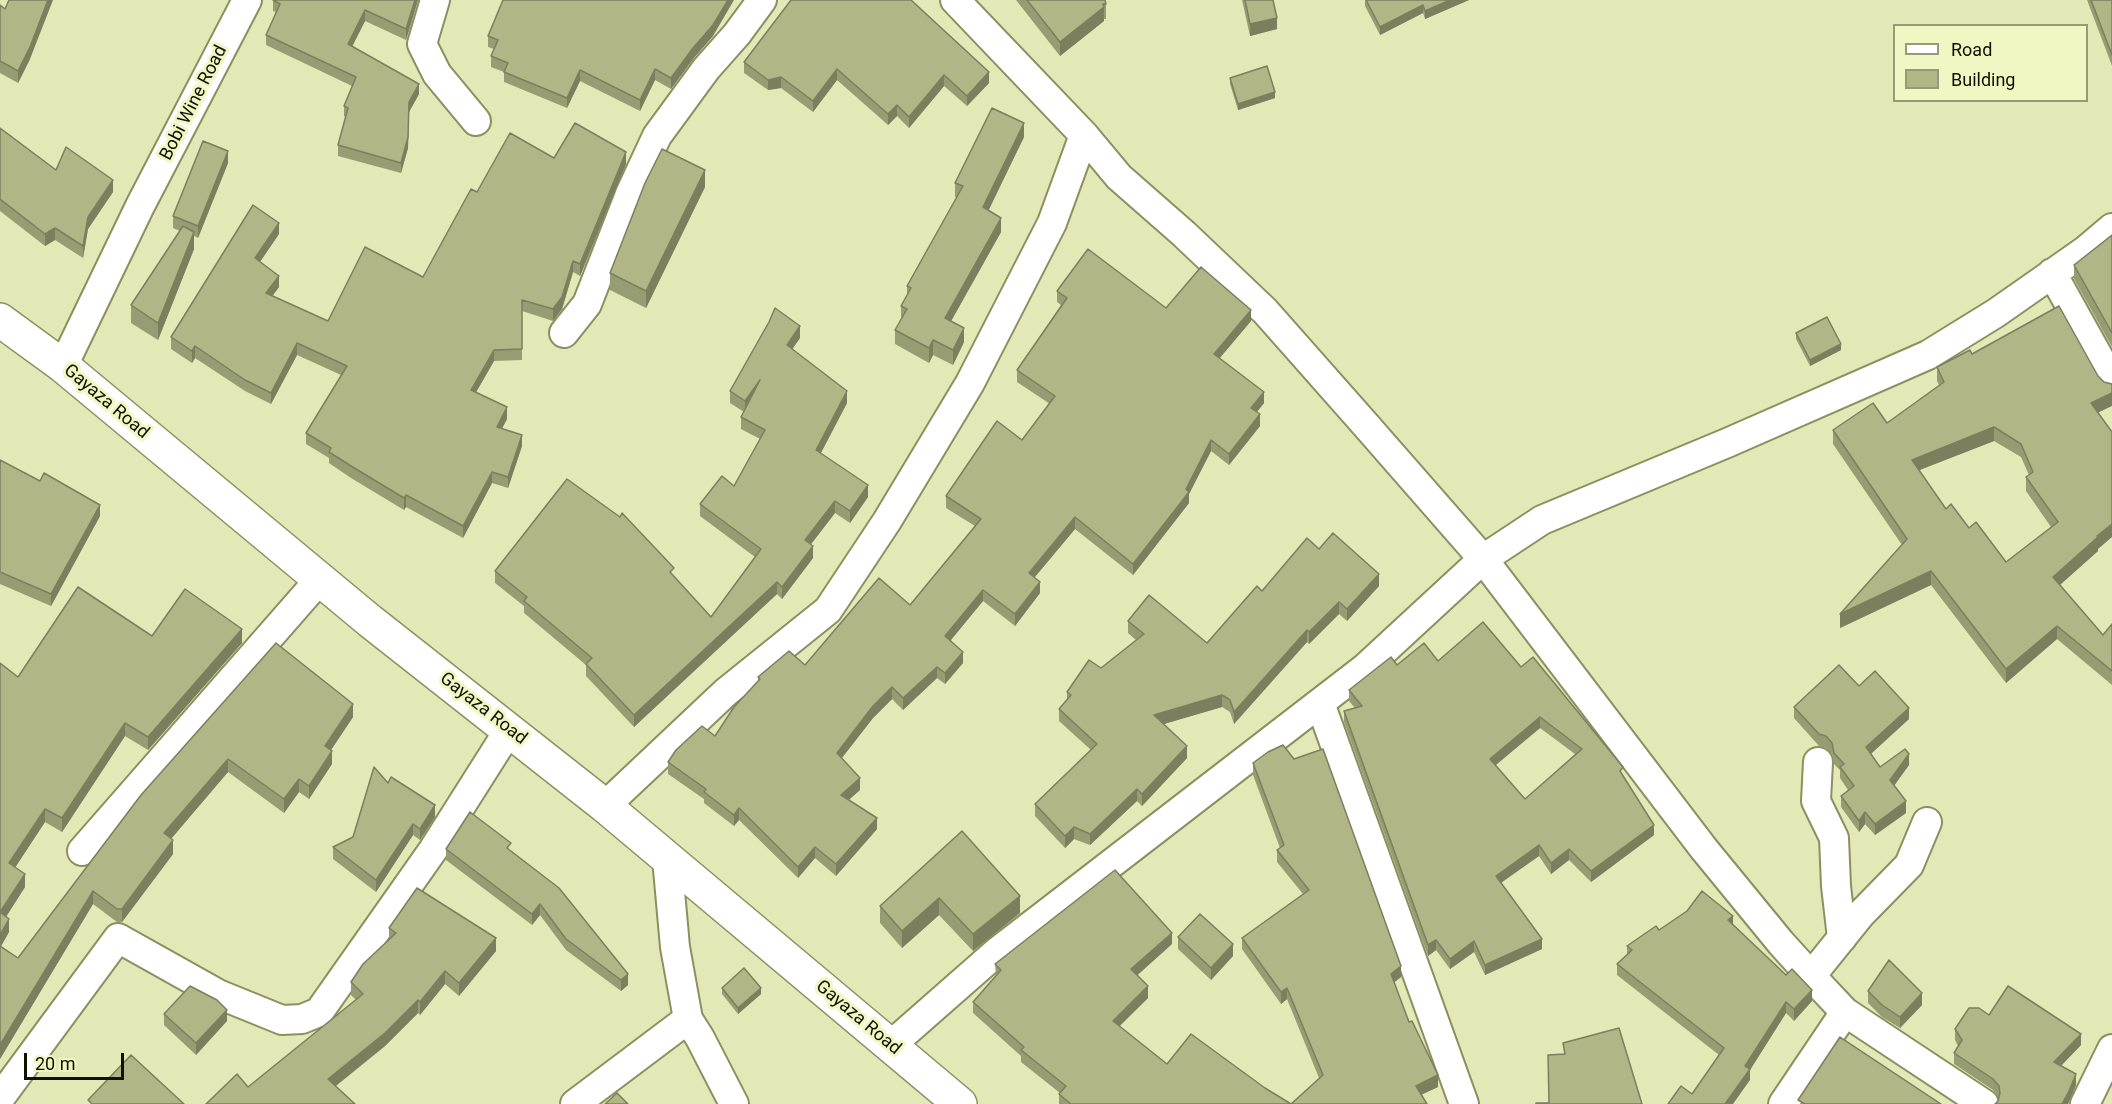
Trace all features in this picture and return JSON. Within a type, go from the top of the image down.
[{"type":"main road","name":"Gayaza Road","points":[[0,320],[63,366],[320,579],[605,806],[960,1104]]},
{"type":"street","name":"Bobi Wine Road","points":[[63,366],[140,206],[247,0]]},
{"type":"street","points":[[435,0],[422,44],[437,74],[476,121]]},
{"type":"street","points":[[564,333],[587,304],[630,194],[657,136],[706,69],[762,0]]},
{"type":"street","points":[[955,0],[1084,135],[1119,177],[1184,234],[1265,311],[1483,559],[1697,840],[1781,944],[1810,976],[1845,1012],[1984,1104]]},
{"type":"street","points":[[605,806],[726,692],[828,610],[887,521],[970,383],[1052,223],[1084,135]]},
{"type":"street","points":[[891,1045],[998,951],[1365,668],[1483,559],[1542,520],[1928,355],[1996,313],[2086,250],[2112,228]]},
{"type":"street","points":[[2052,273],[2112,381]]},
{"type":"street","points":[[82,851],[320,579]]},
{"type":"street","points":[[1320,703],[1464,1104]]},
{"type":"street","points":[[0,1098],[118,938],[218,994],[282,1020],[302,1019],[319,1012],[433,850],[509,730]]},
{"type":"street","points":[[1818,762],[1816,801],[1834,838],[1836,886],[1842,938]]},
{"type":"street","points":[[1810,976],[1861,914],[1909,865],[1926,822]]},
{"type":"street","points":[[667,858],[675,947],[688,1019],[734,1104]]},
{"type":"street","points":[[1783,1104],[1845,1012]]},
{"type":"street","points":[[575,1104],[688,1019]]},
{"type":"street","points":[[2085,1104],[2112,1049]]},
{"type":"building","points":[[9,0],[48,0],[18,71],[0,61],[0,5],[5,9]]},
{"type":"building","points":[[273,0],[415,0],[406,29],[365,10],[348,44],[419,84],[409,102],[408,137],[401,163],[338,145],[348,108],[344,106],[356,77],[266,35],[280,4]]},
{"type":"building","points":[[503,0],[728,0],[713,25],[671,78],[655,69],[640,100],[580,70],[567,98],[504,72],[508,63],[491,56],[498,40],[488,36]]},
{"type":"building","points":[[791,0],[911,0],[989,72],[967,96],[944,75],[909,117],[897,105],[888,114],[837,69],[813,101],[781,77],[768,80],[744,62]]},
{"type":"building","points":[[1027,0],[1105,0],[1106,4],[1103,4],[1104,7],[1060,42]]},
{"type":"building","points":[[1245,0],[1273,0],[1277,18],[1250,24]]},
{"type":"building","points":[[1366,0],[1450,0],[1425,11],[1423,5],[1380,27]]},
{"type":"building","points":[[2091,0],[2112,0],[2112,55]]},
{"type":"building","points":[[1267,66],[1275,92],[1238,104],[1230,78]]},
{"type":"building","points":[[992,108],[1024,123],[983,207],[1001,218],[945,318],[964,328],[953,350],[933,340],[929,348],[895,330],[907,309],[901,306],[911,288],[907,286],[963,186],[955,183]]},
{"type":"building","points":[[575,123],[626,152],[580,264],[573,261],[562,297],[553,309],[522,300],[522,349],[494,350],[471,390],[507,407],[497,427],[522,435],[508,477],[492,472],[463,526],[406,495],[404,498],[329,452],[331,448],[306,433],[347,366],[297,343],[271,393],[245,380],[195,346],[192,351],[171,337],[253,205],[279,223],[255,258],[279,276],[266,293],[328,321],[365,247],[423,277],[471,189],[477,192],[510,133],[554,158]]},
{"type":"building","points":[[0,128],[56,170],[66,147],[113,180],[88,217],[83,246],[55,228],[45,234],[0,199]]},
{"type":"building","points":[[203,141],[228,151],[198,226],[173,216]]},
{"type":"building","points":[[662,149],[705,170],[646,291],[610,273],[645,183]]},
{"type":"building","points":[[183,226],[194,232],[158,323],[131,305]]},
{"type":"building","points":[[2112,235],[2112,333],[2074,265]]},
{"type":"building","points":[[1088,249],[1166,308],[1201,267],[1251,310],[1214,354],[1264,392],[1251,408],[1260,414],[1229,454],[1211,440],[1186,489],[1189,492],[1133,564],[1075,517],[1029,573],[1040,582],[1015,614],[983,590],[945,636],[963,652],[945,673],[937,667],[903,698],[892,687],[873,706],[837,753],[860,778],[841,795],[877,818],[836,864],[815,847],[798,867],[739,808],[734,815],[704,792],[706,789],[668,762],[676,750],[702,726],[715,736],[734,707],[760,679],[758,677],[789,651],[805,665],[879,578],[910,605],[981,519],[946,496],[997,421],[1022,440],[1055,396],[1017,370],[1067,298],[1057,291]]},
{"type":"building","points":[[2059,306],[2098,376],[2104,382],[2112,384],[2112,393],[2091,403],[2112,432],[2112,524],[2053,577],[2103,635],[2112,624],[2112,671],[2057,626],[2006,669],[1931,571],[1840,614],[1907,539],[1833,430],[1873,403],[1887,423],[1944,382],[1937,367],[1970,350],[1972,354]],"holes":[[[1994,427],[2021,444],[2033,472],[2026,477],[2058,522],[2006,562],[1976,522],[1969,528],[1951,504],[1946,509],[1912,460]]]},
{"type":"building","points":[[775,308],[800,326],[787,345],[847,391],[816,450],[868,485],[850,511],[835,501],[805,540],[813,546],[782,587],[777,582],[634,715],[586,664],[592,658],[524,601],[527,597],[495,571],[567,479],[620,517],[622,513],[674,568],[670,572],[711,617],[761,549],[700,504],[722,476],[734,486],[765,430],[741,417],[760,380],[745,401],[730,391]]},
{"type":"building","points":[[1827,317],[1841,344],[1810,360],[1796,333]]},
{"type":"building","points":[[0,460],[40,481],[44,473],[100,505],[51,594],[0,572]]},
{"type":"building","points":[[1333,533],[1379,574],[1347,609],[1339,602],[1309,632],[1307,630],[1234,712],[1230,700],[1222,695],[1154,715],[1187,746],[1142,794],[1137,789],[1090,834],[1074,827],[1065,836],[1035,804],[1097,744],[1059,709],[1071,695],[1067,692],[1089,660],[1101,668],[1144,634],[1128,621],[1149,595],[1207,643],[1257,586],[1262,591],[1307,538],[1319,549]]},
{"type":"building","points":[[78,587],[152,636],[185,589],[242,629],[148,737],[125,723],[62,818],[45,809],[9,863],[25,874],[0,912],[0,663],[18,677]]},
{"type":"building","points":[[1483,622],[1521,667],[1533,657],[1623,767],[1620,771],[1654,825],[1591,871],[1569,849],[1551,863],[1539,845],[1496,876],[1542,939],[1485,965],[1474,941],[1450,959],[1436,940],[1428,945],[1344,711],[1362,706],[1349,690],[1391,657],[1397,665],[1424,643],[1438,661]],"holes":[[[1540,717],[1582,749],[1525,799],[1490,759]]]},
{"type":"building","points":[[276,643],[353,704],[325,746],[332,751],[309,786],[299,779],[284,799],[228,759],[164,833],[173,840],[122,909],[117,909],[93,891],[0,1045],[0,946],[18,958],[141,795]]},
{"type":"building","points":[[1839,665],[1859,686],[1875,671],[1909,708],[1866,747],[1880,767],[1905,749],[1909,754],[1890,780],[1906,801],[1875,824],[1865,812],[1859,821],[1841,796],[1854,786],[1840,767],[1844,764],[1834,753],[1832,743],[1826,736],[1819,734],[1794,707]]},
{"type":"building","points":[[1283,745],[1294,759],[1323,749],[1401,966],[1391,974],[1409,1022],[1412,1021],[1438,1075],[1416,1086],[1427,1104],[1291,1104],[1323,1075],[1287,988],[1281,992],[1242,938],[1309,890],[1277,850],[1284,845],[1253,763]]},
{"type":"building","points":[[374,767],[388,783],[391,777],[435,805],[420,829],[413,824],[376,880],[333,847],[353,837]]},
{"type":"building","points":[[470,812],[511,843],[507,848],[559,888],[628,974],[621,980],[566,939],[540,904],[532,914],[446,849]]},
{"type":"building","points":[[962,831],[1020,896],[973,934],[939,898],[902,931],[880,906]]},
{"type":"building","points":[[1115,870],[1172,933],[1131,969],[1148,986],[1113,1021],[1167,1064],[1191,1034],[1265,1088],[1291,1104],[1071,1104],[1059,1094],[1066,1086],[1021,1050],[1024,1047],[973,1002],[1001,970],[995,964]]},
{"type":"building","points":[[417,888],[496,938],[459,983],[445,971],[420,1002],[418,1000],[385,1033],[328,1079],[355,1104],[206,1104],[237,1074],[248,1087],[363,994],[351,982],[363,964],[396,933],[389,928]]},
{"type":"building","points":[[1702,891],[1733,916],[1728,920],[1786,975],[1792,969],[1812,990],[1794,1009],[1786,1002],[1745,1066],[1750,1069],[1725,1104],[1668,1104],[1681,1086],[1692,1094],[1724,1048],[1617,964],[1632,950],[1627,946],[1656,926],[1659,930],[1687,911]]},
{"type":"building","points":[[0,912],[9,919],[0,935]]},
{"type":"building","points":[[1200,914],[1233,944],[1211,968],[1178,937]]},
{"type":"building","points":[[1889,960],[1922,993],[1900,1017],[1882,1005],[1868,991]]},
{"type":"building","points":[[744,968],[761,988],[738,1008],[722,988]]},
{"type":"building","points":[[190,986],[217,1000],[227,1010],[196,1043],[164,1014]]},
{"type":"building","points":[[2008,986],[2081,1034],[2054,1062],[2076,1074],[2062,1104],[1995,1104],[2000,1093],[1999,1086],[1993,1079],[1954,1053],[1962,1040],[1955,1029],[1969,1008],[1979,1008],[1989,1015]]},
{"type":"building","points":[[1619,1028],[1642,1104],[1536,1104],[1549,1103],[1548,1055],[1565,1054],[1563,1043]]},
{"type":"building","points":[[1840,1037],[1941,1104],[1805,1104],[1798,1100]]},
{"type":"building","points":[[131,1055],[184,1104],[92,1104],[88,1100]]},
{"type":"building","points":[[617,1093],[628,1104],[605,1104]]}]
